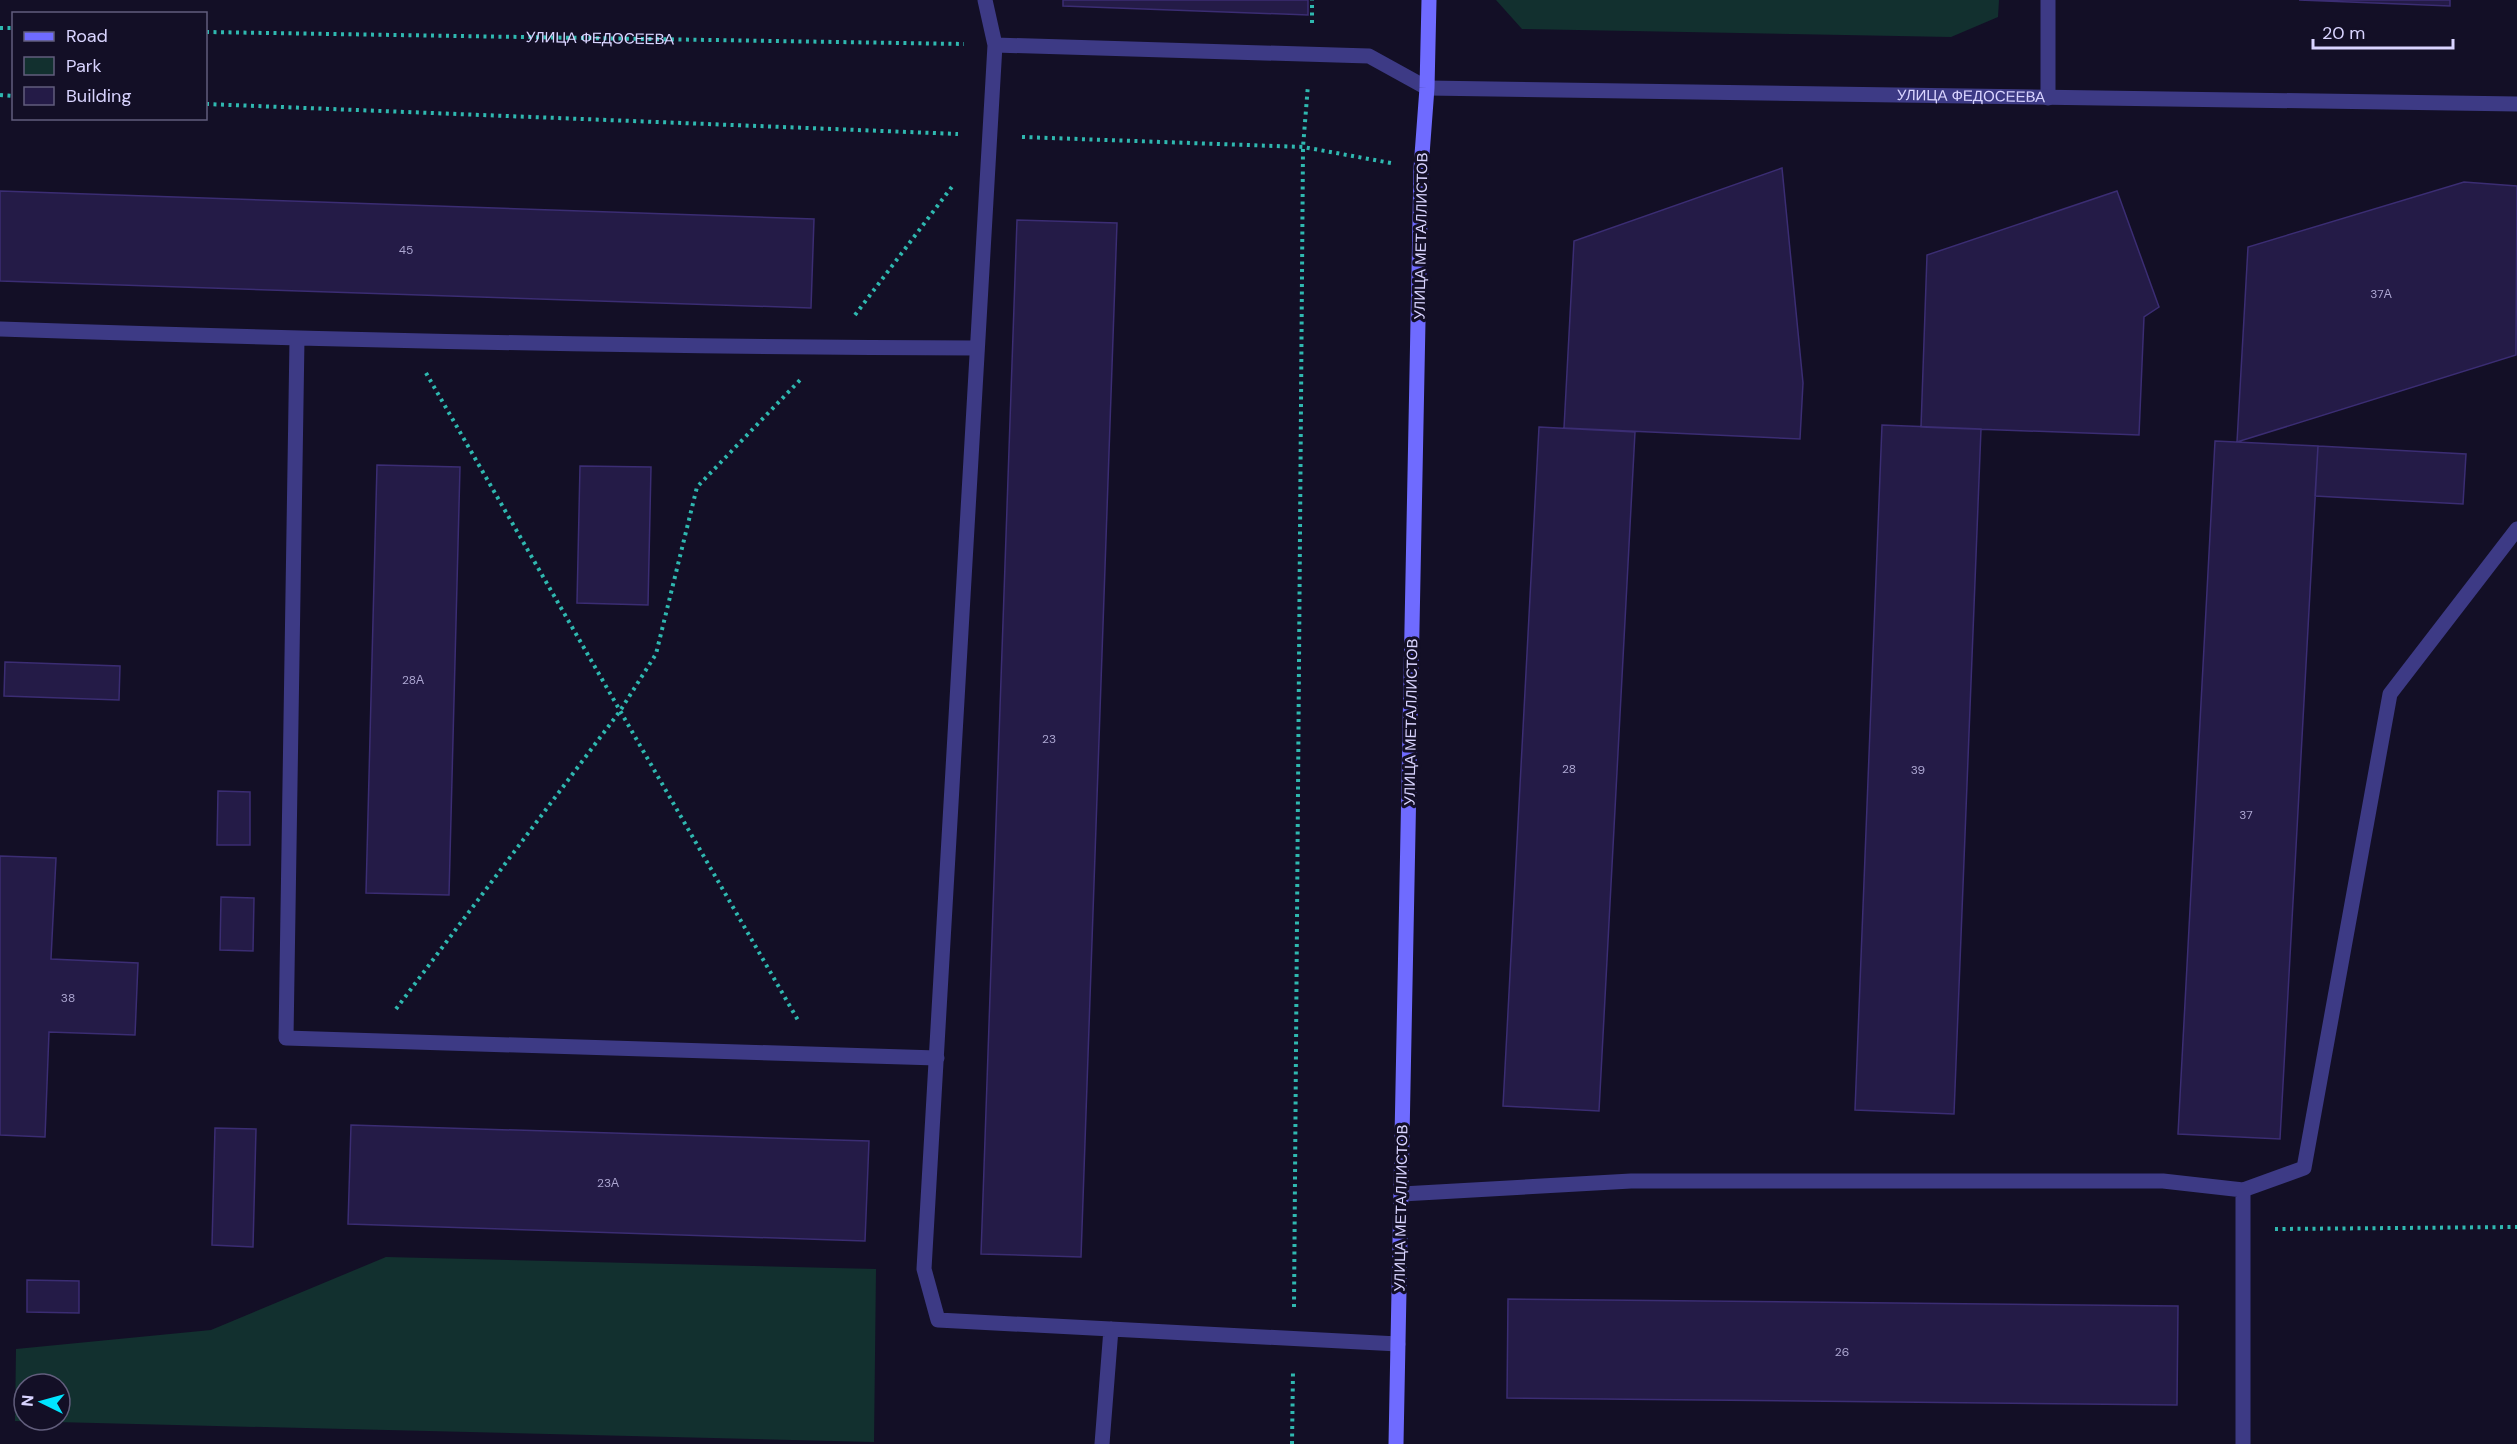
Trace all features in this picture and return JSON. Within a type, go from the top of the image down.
[{"type":"street","points":[[986,0],[995,45],[924,1269],[938,1320],[1398,1344]]},
{"type":"street","name":"УЛИЦА МЕТАЛЛИСТОВ","points":[[1396,1444],[1421,168],[1427,88],[1429,0]]},
{"type":"street","points":[[2048,0],[2048,98]]},
{"type":"street","points":[[995,45],[1369,56],[1427,88]]},
{"type":"street","name":"УЛИЦА ФЕДОСЕЕВА","points":[[1427,88],[2517,104]]},
{"type":"street","points":[[0,329],[297,339],[831,348],[977,348]]},
{"type":"street","points":[[297,339],[286,1038],[937,1058]]},
{"type":"street","points":[[1402,1194],[1631,1181],[2163,1181],[2243,1190],[2304,1168],[2390,694],[2517,529]]},
{"type":"street","points":[[2243,1190],[2243,1444]]},
{"type":"street","points":[[1102,1444],[1111,1329]]},
{"type":"path","points":[[1292,1444],[1303,147],[1311,54],[1312,0]]},
{"type":"path","name":"УЛИЦА ФЕДОСЕЕВА","points":[[207,32],[995,45]]},
{"type":"path","points":[[207,104],[1303,147],[1421,168]]},
{"type":"path","points":[[372,1041],[620,711],[656,654],[697,488],[831,348],[956,182]]},
{"type":"path","points":[[408,341],[817,1054]]},
{"type":"path","points":[[2242,1228],[2517,1227]]},
{"type":"green space","points":[[1496,0],[1999,0],[1998,17],[1951,37],[1522,29]]},
{"type":"green space","points":[[386,1257],[876,1269],[874,1442],[72,1422],[72,1372],[16,1372],[16,1349],[211,1330]]},
{"type":"building","points":[[1063,0],[1308,0],[1308,15],[1063,6]]},
{"type":"building","points":[[2299,0],[2450,0],[2450,6]]},
{"type":"building","points":[[1782,168],[1803,383],[1800,439],[1564,428],[1574,241]]},
{"type":"building","points":[[2464,182],[2517,186],[2516,355],[2237,442],[2248,247]]},
{"type":"building","points":[[0,191],[814,219],[811,308],[0,281]]},
{"type":"building","points":[[2117,191],[2159,307],[2144,317],[2139,435],[1921,427],[1927,255]]},
{"type":"building","points":[[1017,220],[1117,223],[1081,1257],[981,1254]]},
{"type":"building","points":[[1882,425],[1981,429],[1954,1114],[1855,1110]]},
{"type":"building","points":[[1539,427],[1635,432],[1599,1111],[1503,1106]]},
{"type":"building","points":[[2215,441],[2318,446],[2280,1139],[2178,1134]]},
{"type":"building","points":[[2318,446],[2466,454],[2463,504],[2315,496]]},
{"type":"building","points":[[377,465],[460,467],[449,895],[366,893]]},
{"type":"building","points":[[580,466],[651,467],[648,605],[577,603]]},
{"type":"building","points":[[5,662],[120,666],[119,700],[4,696]]},
{"type":"building","points":[[218,791],[250,792],[250,845],[217,845]]},
{"type":"building","points":[[0,856],[56,858],[51,959],[138,963],[135,1035],[49,1032],[45,1137],[0,1135]]},
{"type":"building","points":[[221,897],[254,898],[253,951],[220,950]]},
{"type":"building","points":[[351,1125],[869,1141],[865,1241],[348,1224]]},
{"type":"building","points":[[215,1128],[256,1129],[253,1247],[212,1245]]},
{"type":"building","points":[[27,1280],[79,1281],[79,1313],[27,1312]]},
{"type":"building","points":[[1508,1299],[2178,1306],[2177,1405],[1507,1398]]}]
